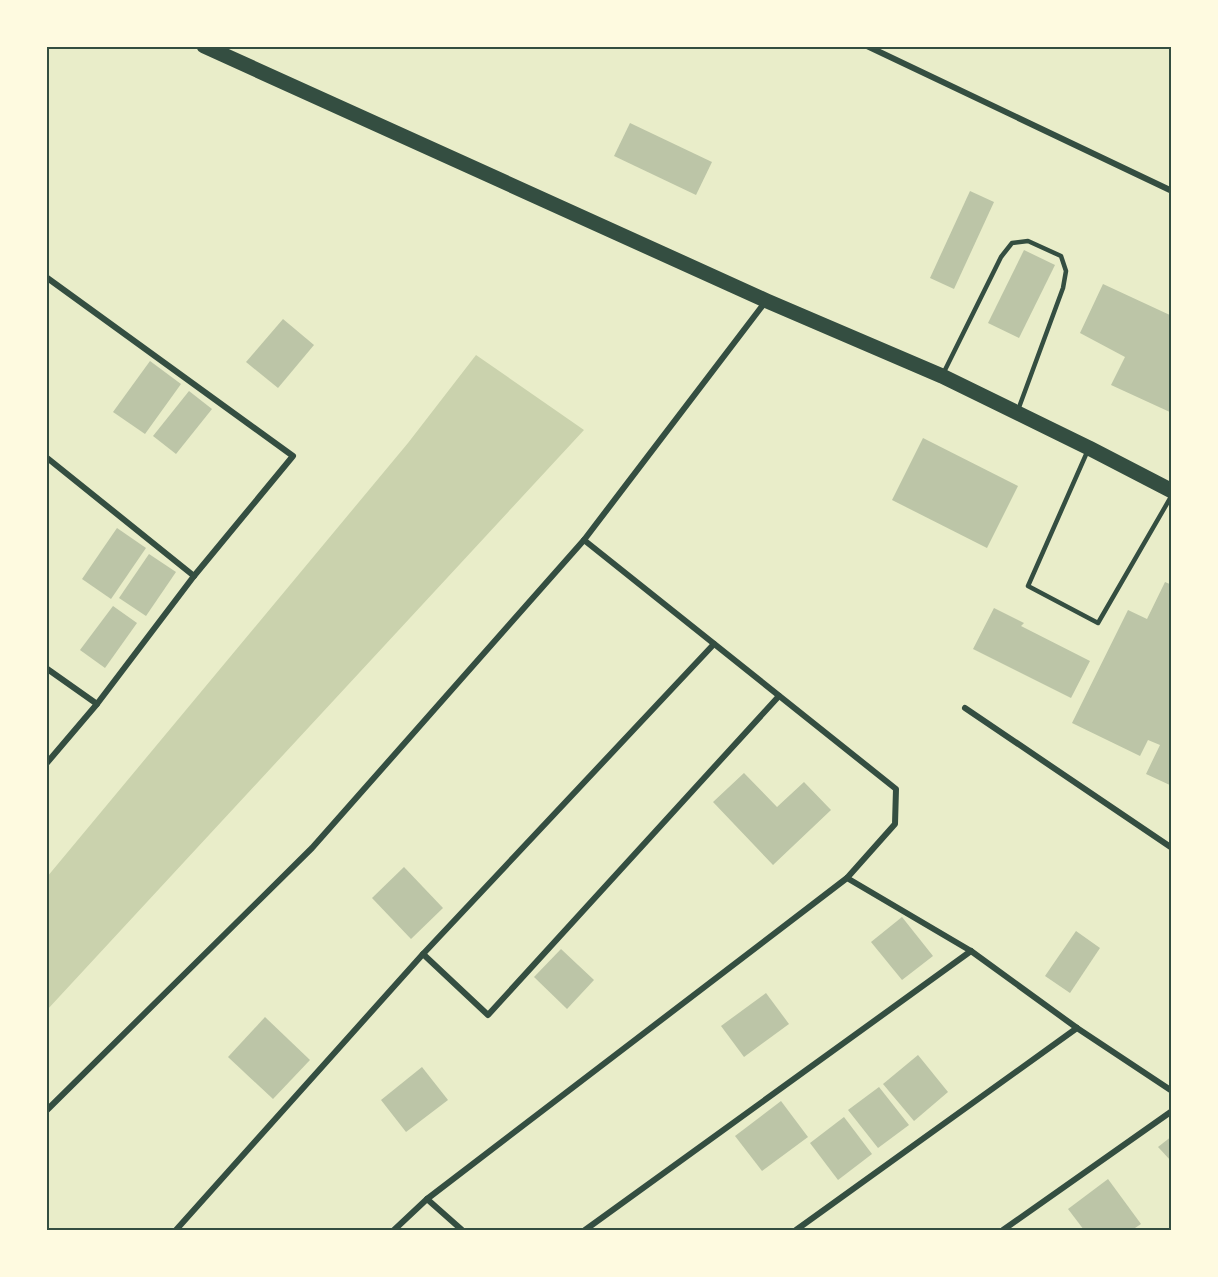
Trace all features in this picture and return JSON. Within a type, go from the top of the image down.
[{"type":"main road","points":[[204,46],[766,301],[942,376],[1089,448],[1172,493]]},
{"type":"street","points":[[867,46],[1172,191]]},
{"type":"street","points":[[46,277],[293,456],[194,576],[97,704],[46,764]]},
{"type":"street","points":[[46,1111],[312,848],[584,540],[766,301]]},
{"type":"street","points":[[46,457],[194,576]]},
{"type":"street","points":[[393,1230],[427,1199],[847,878],[895,824],[896,789],[584,540]]},
{"type":"street","points":[[180,1230],[423,954],[714,644]]},
{"type":"street","points":[[46,668],[97,704]]},
{"type":"street","points":[[423,954],[488,1015],[779,696]]},
{"type":"street","points":[[965,708],[1172,848]]},
{"type":"street","points":[[847,878],[971,951],[1077,1028],[1172,1091]]},
{"type":"street","points":[[585,1230],[971,951]]},
{"type":"street","points":[[796,1230],[1077,1028]]},
{"type":"street","points":[[1003,1230],[1172,1111]]},
{"type":"street","points":[[427,1199],[462,1230]]},
{"type":"lane","points":[[942,376],[1001,257],[1012,243],[1028,241],[1061,256],[1066,271],[1063,288],[1017,412]]},
{"type":"lane","points":[[1089,448],[1028,586],[1098,623],[1172,493]]},
{"type":"green space","points":[[476,355],[584,430],[47,1010],[47,877],[408,443]]},
{"type":"building","points":[[630,123],[712,162],[696,195],[614,156]]},
{"type":"building","points":[[970,191],[994,202],[954,289],[930,278]]},
{"type":"building","points":[[1024,250],[1055,265],[1019,338],[988,323]]},
{"type":"building","points":[[1103,284],[1172,316],[1172,413],[1111,385],[1125,357],[1080,333]]},
{"type":"building","points":[[283,319],[314,345],[278,388],[246,362]]},
{"type":"building","points":[[150,361],[181,384],[145,434],[113,412]]},
{"type":"building","points":[[189,391],[212,409],[176,454],[153,436]]},
{"type":"building","points":[[923,438],[1018,486],[987,548],[892,500]]},
{"type":"building","points":[[117,528],[146,548],[111,599],[82,579]]},
{"type":"building","points":[[149,554],[176,572],[146,616],[119,598]]},
{"type":"building","points":[[1165,582],[1172,585],[1172,786],[1146,774],[1160,745],[1148,740],[1140,756],[1072,723],[1128,610],[1147,619]]},
{"type":"building","points":[[113,606],[137,623],[105,668],[80,650]]},
{"type":"building","points":[[994,608],[1024,623],[1021,626],[1090,661],[1071,698],[973,649]]},
{"type":"building","points":[[744,773],[777,807],[804,782],[831,810],[773,865],[713,802]]},
{"type":"building","points":[[404,867],[443,908],[411,939],[372,898]]},
{"type":"building","points":[[902,917],[933,956],[902,980],[871,942]]},
{"type":"building","points":[[1076,931],[1100,948],[1070,993],[1045,976]]},
{"type":"building","points":[[561,949],[594,980],[567,1009],[534,977]]},
{"type":"building","points":[[766,993],[789,1024],[744,1057],[721,1026]]},
{"type":"building","points":[[265,1017],[310,1060],[273,1099],[228,1057]]},
{"type":"building","points":[[918,1055],[948,1092],[914,1121],[883,1084]]},
{"type":"building","points":[[422,1067],[448,1100],[406,1132],[381,1100]]},
{"type":"building","points":[[879,1087],[909,1125],[878,1148],[848,1110]]},
{"type":"building","points":[[781,1101],[808,1137],[762,1171],[735,1136]]},
{"type":"building","points":[[844,1117],[872,1154],[838,1180],[810,1143]]},
{"type":"building","points":[[1172,1136],[1172,1162],[1158,1147]]},
{"type":"building","points":[[1108,1179],[1141,1224],[1132,1230],[1084,1230],[1068,1209]]}]
